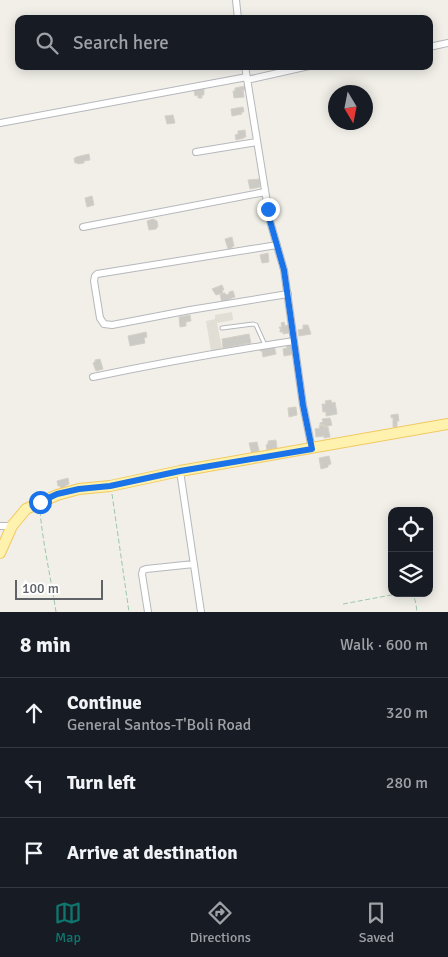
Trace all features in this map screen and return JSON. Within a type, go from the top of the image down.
[{"type":"main road","points":[[0,553],[12,526],[26,509],[57,494],[448,424]]},
{"type":"street","points":[[236,0],[238,15]]},
{"type":"street","points":[[433,46],[448,43]]},
{"type":"street","points":[[246,70],[270,221],[284,270],[303,405],[312,449]]},
{"type":"street","points":[[0,123],[290,70]]},
{"type":"street","points":[[196,152],[257,142]]},
{"type":"street","points":[[83,227],[265,192]]},
{"type":"street","points":[[277,245],[97,274],[94,281],[100,318],[104,324],[112,325],[288,294]]},
{"type":"street","points":[[93,377],[162,363],[294,341]]},
{"type":"street","points":[[180,471],[201,612]]},
{"type":"street","points":[[0,526],[12,526]]},
{"type":"street","points":[[148,612],[143,570],[194,564]]},
{"type":"lane","points":[[222,328],[256,325],[265,346]]},
{"type":"path","points":[[110,486],[129,612]]},
{"type":"path","points":[[40,502],[42,533],[56,612]]},
{"type":"path","points":[[343,604],[388,596]]},
{"type":"path","points":[[414,597],[417,612]]},
{"type":"shaded area","points":[[232,312],[233,320],[217,323],[222,349],[211,351],[206,321],[215,319],[215,315]]},
{"type":"building","points":[[245,86],[246,90],[243,90],[244,97],[234,98],[233,91],[235,91],[235,88]]},
{"type":"building","points":[[204,89],[202,98],[198,98],[198,95],[195,96],[194,90]]},
{"type":"building","points":[[243,107],[244,112],[241,112],[242,114],[232,116],[231,109]]},
{"type":"building","points":[[173,115],[175,123],[167,124],[165,116]]},
{"type":"building","points":[[245,130],[246,137],[236,140],[235,135],[238,134],[238,131]]},
{"type":"building","points":[[89,154],[90,160],[84,161],[84,163],[75,163],[74,158]]},
{"type":"building","points":[[259,179],[260,187],[250,189],[248,180]]},
{"type":"building","points":[[92,196],[94,205],[87,207],[85,198]]},
{"type":"building","points":[[153,219],[157,221],[158,226],[156,229],[149,230],[147,221]]},
{"type":"building","points":[[232,237],[234,246],[228,249],[225,239]]},
{"type":"building","points":[[268,253],[269,262],[262,263],[260,255]]},
{"type":"building","points":[[222,285],[223,293],[216,295],[212,289]]},
{"type":"building","points":[[233,291],[235,297],[222,303],[220,294],[225,293],[226,295]]},
{"type":"building","points":[[190,315],[191,321],[186,322],[186,326],[180,327],[179,317]]},
{"type":"building","points":[[284,322],[285,326],[288,325],[289,333],[283,334],[283,332],[280,332],[282,329],[279,327],[282,327],[281,323]]},
{"type":"building","points":[[303,325],[308,325],[311,334],[299,336],[298,330],[303,329]]},
{"type":"building","points":[[146,332],[145,343],[130,346],[128,336]]},
{"type":"building","points":[[249,334],[251,343],[223,348],[222,339]]},
{"type":"building","points":[[274,345],[276,354],[263,357],[259,347]]},
{"type":"building","points":[[293,345],[295,354],[284,356],[283,349],[287,348],[286,346]]},
{"type":"building","points":[[100,359],[103,369],[96,371],[93,363],[95,360]]},
{"type":"building","points":[[331,400],[332,403],[335,402],[337,414],[326,416],[326,412],[323,412],[322,404],[326,404],[325,401]]},
{"type":"building","points":[[296,407],[297,415],[289,417],[288,408]]},
{"type":"building","points":[[398,414],[399,421],[397,421],[397,427],[393,427],[393,417],[391,418],[391,415]]},
{"type":"building","points":[[330,418],[332,425],[324,427],[324,424],[320,425],[323,422],[322,419]]},
{"type":"building","points":[[324,425],[324,427],[328,427],[330,437],[316,437],[315,429]]},
{"type":"building","points":[[276,440],[277,448],[267,450],[266,445],[268,441]]},
{"type":"building","points":[[257,442],[259,451],[252,455],[249,443]]},
{"type":"building","points":[[329,456],[331,464],[321,469],[319,458]]},
{"type":"building","points":[[68,478],[69,484],[65,486],[66,488],[61,489],[57,481]]},
{"type":"route","points":[[40,502],[57,494],[79,489],[110,486],[180,471],[312,449],[303,405],[284,270],[268,209]]}]
